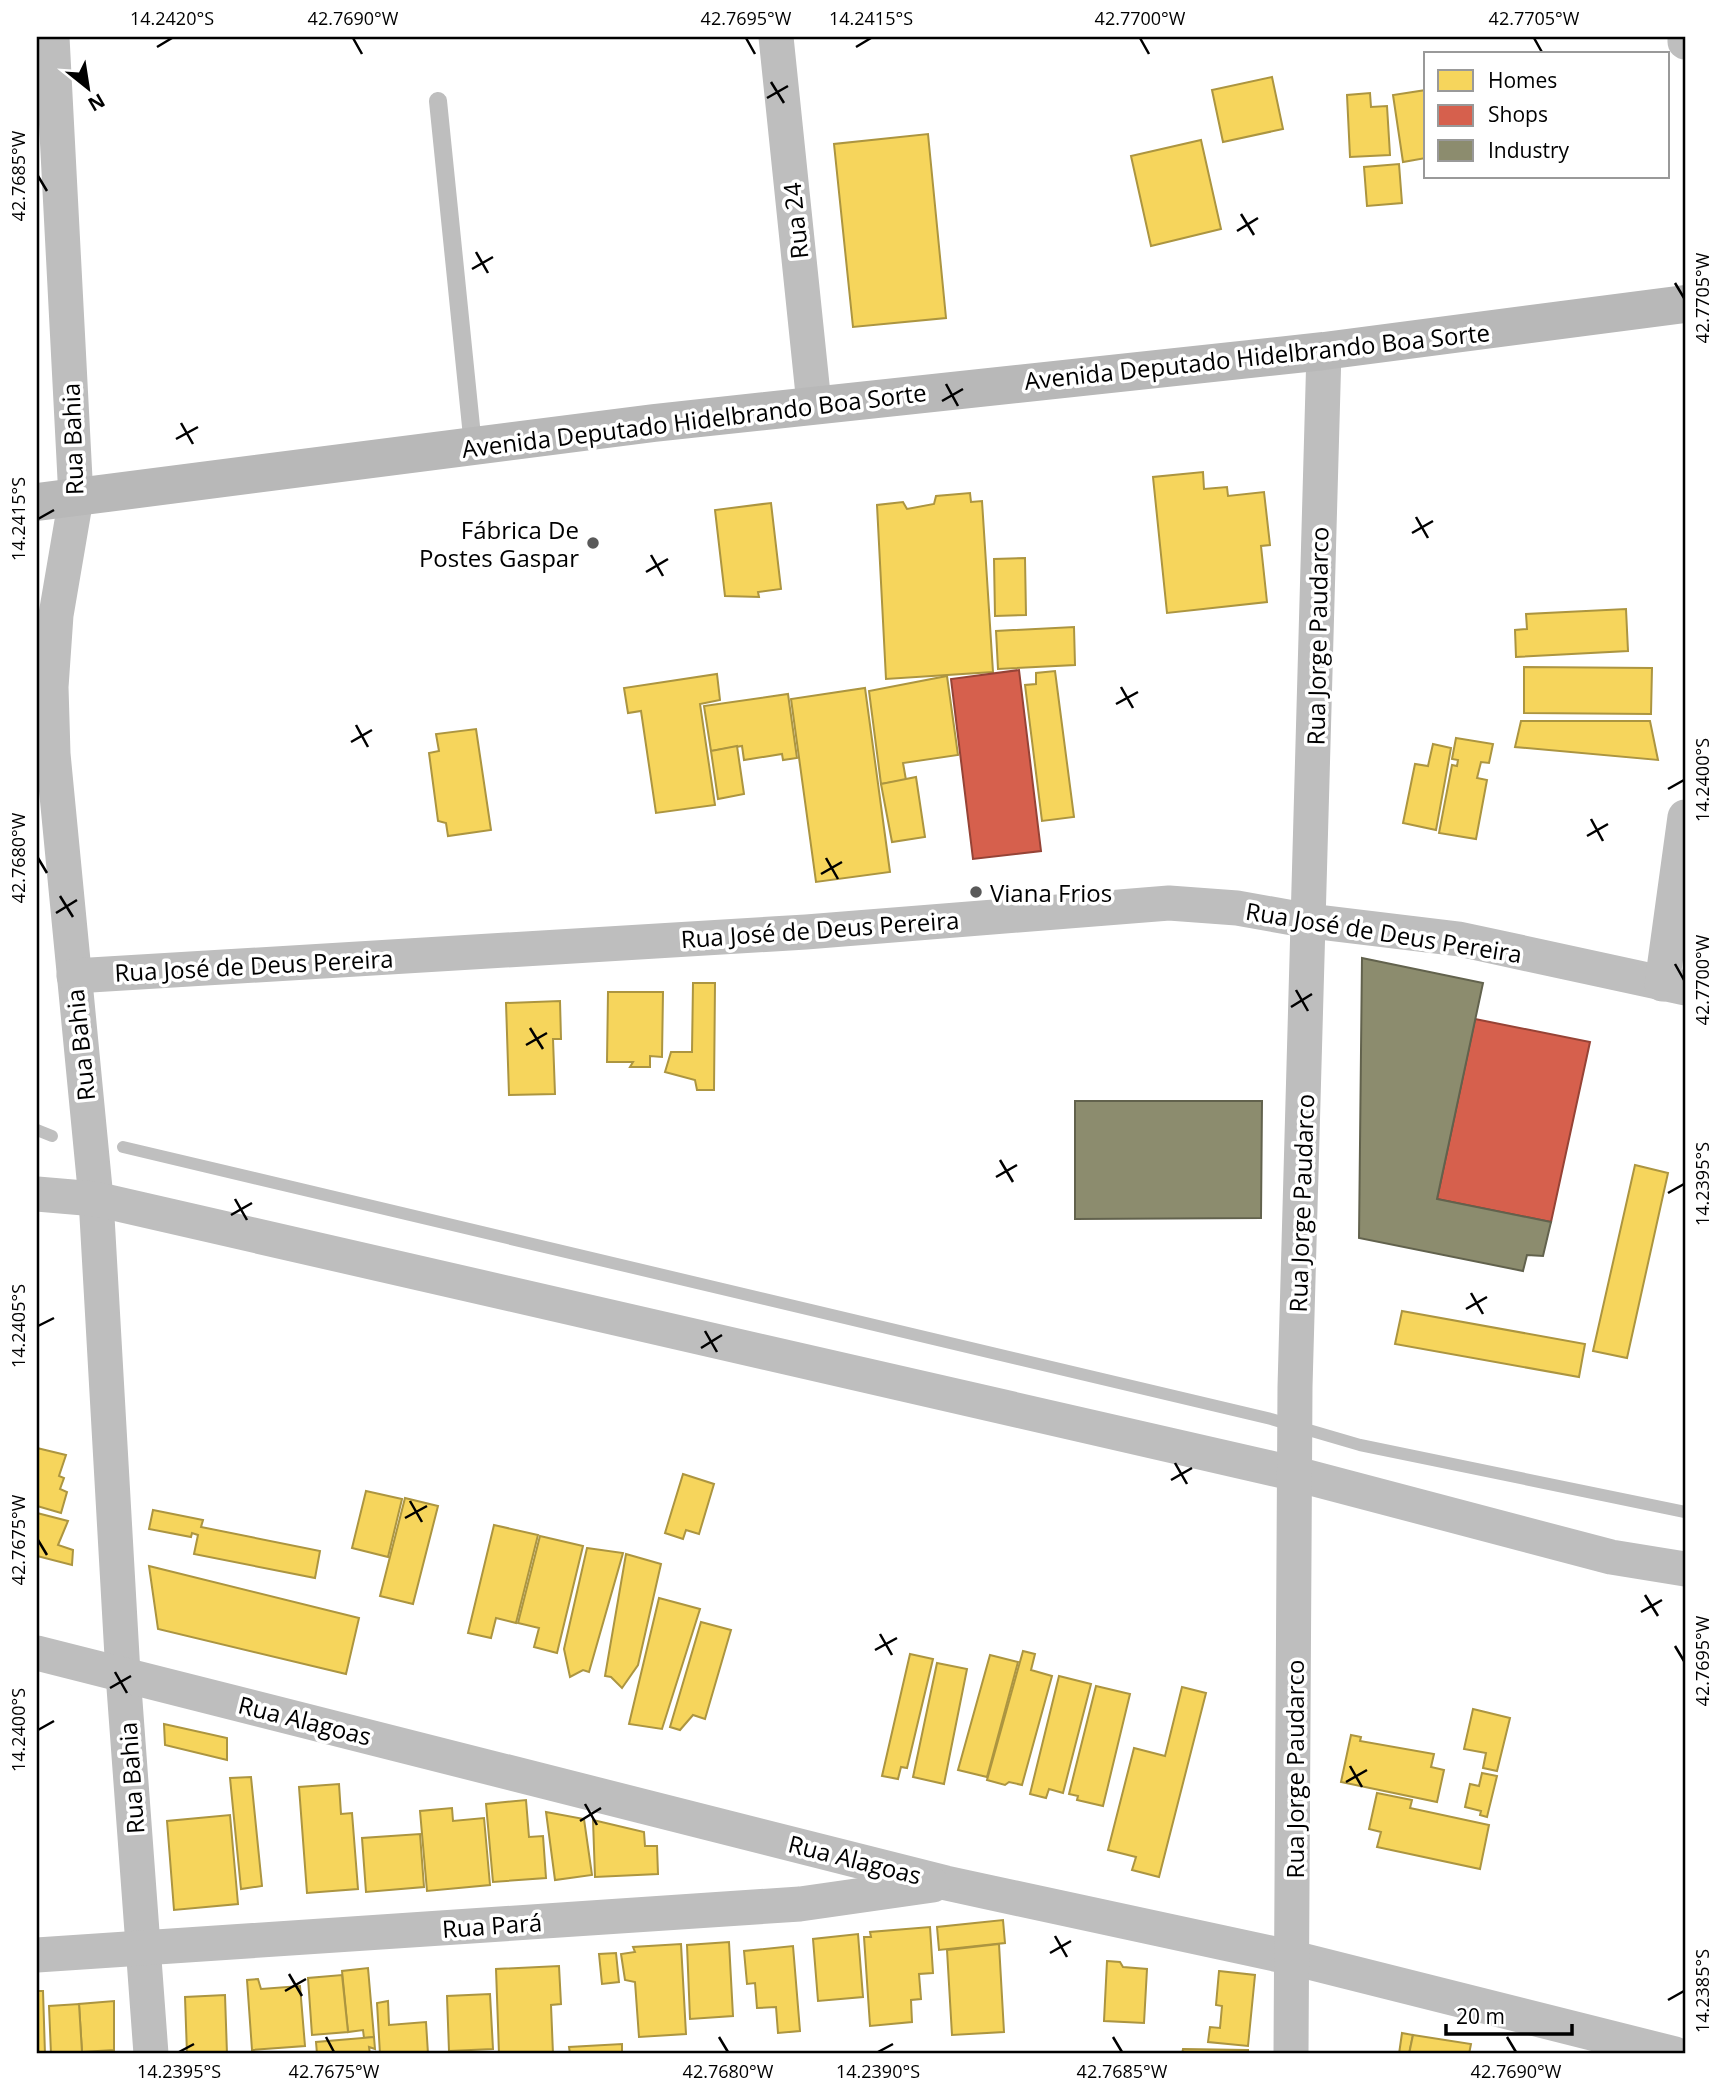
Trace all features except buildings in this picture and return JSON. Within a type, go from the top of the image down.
[{"type":"main road","name":"Avenida Deputado Hidelbrando Boa Sorte","points":[[37,502],[814,404],[1324,351],[1685,304]]},
{"type":"street","name":"Rua Bahia","points":[[52,37],[76,498],[56,615],[51,687],[53,754],[96,1199],[123,1674],[151,2054]]},
{"type":"street","name":"Rua 24","points":[[776,37],[814,404]]},
{"type":"street","name":"Rua Jorge Paudarco","points":[[1291,2054],[1295,1387],[1324,351]]},
{"type":"street","points":[[1674,986],[1685,817]]},
{"type":"street","name":"Rua José de Deus Pereira","points":[[74,976],[806,932],[1169,903],[1237,908],[1310,921],[1460,939],[1674,986]]},
{"type":"street","points":[[37,1194],[96,1199],[1296,1466],[1611,1556],[1685,1569]]},
{"type":"street","name":"Rua Alagoas","points":[[37,1653],[946,1882],[1293,1958],[1675,2054]]},
{"type":"street","name":"Rua Pará","points":[[37,1955],[800,1904],[946,1882]]},
{"type":"lane","points":[[438,101],[473,446]]},
{"type":"waterway","points":[[37,1130],[52,1136]]},
{"type":"waterway","points":[[123,1147],[1271,1419],[1360,1445],[1685,1512]]},
{"type":"place","name":"Fábrica De Postes Gaspar","points":[[593,543]]},
{"type":"place","name":"Viana Frios","points":[[976,892]]}]
